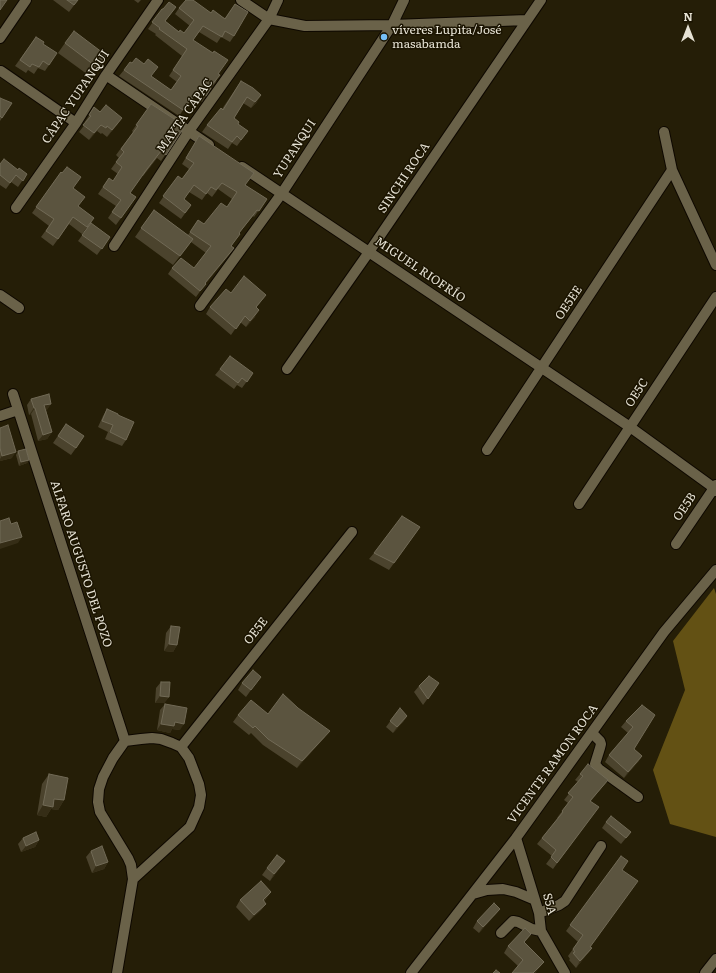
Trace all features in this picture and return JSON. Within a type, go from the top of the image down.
[{"type":"street","points":[[0,38],[26,0]]},
{"type":"street","name":"CÁPAC YUPANQUI","points":[[16,208],[76,123],[106,75],[158,0]]},
{"type":"street","points":[[241,0],[269,19],[305,26],[392,25],[527,20]]},
{"type":"street","name":"MAYTA CÁPAC","points":[[114,246],[189,131],[269,19],[278,0]]},
{"type":"street","name":"YUPANQUI","points":[[200,306],[282,193],[392,25],[404,0]]},
{"type":"street","name":"SINCHI ROCA","points":[[287,369],[542,0]]},
{"type":"street","points":[[1,70],[76,123]]},
{"type":"street","points":[[106,75],[216,149]]},
{"type":"street","points":[[664,132],[672,170],[716,265]]},
{"type":"street","name":"MIGUEL RIOFRÍO","points":[[235,162],[630,427],[715,488]]},
{"type":"street","name":"OE5EE","points":[[487,450],[672,170]]},
{"type":"street","points":[[0,295],[19,308]]},
{"type":"street","name":"OE5C","points":[[579,504],[716,297]]},
{"type":"street","name":"ALFARO AUGUSTO DEL POZO","points":[[13,394],[125,741]]},
{"type":"street","points":[[0,416],[18,410]]},
{"type":"street","name":"OE5B","points":[[676,544],[715,488]]},
{"type":"street","name":"OE5E","points":[[181,747],[352,532]]},
{"type":"street","name":"VICENTE RAMON ROCA","points":[[411,973],[516,838],[664,632],[716,570]]},
{"type":"street","points":[[592,733],[601,744],[595,764],[599,769],[638,797]]},
{"type":"street","points":[[116,973],[133,879],[131,865],[128,858],[100,812],[98,802],[99,789],[103,777],[113,758],[125,741],[142,738],[161,739],[181,747],[189,758],[199,784],[201,795],[199,807],[190,827],[133,879]]},
{"type":"street","name":"S5A","points":[[516,838],[539,913],[541,931],[565,973]]},
{"type":"street","points":[[539,913],[559,905],[564,901],[601,846]]},
{"type":"street","points":[[473,894],[487,890],[503,889],[516,892],[535,900]]},
{"type":"street","points":[[501,933],[513,921],[541,931]]},
{"type":"street","points":[[705,973],[716,959]]},
{"type":"shaded area","points":[[714,588],[716,594],[716,837],[670,824],[653,770],[685,690],[673,641]]},
{"type":"building","points":[[0,0],[7,0],[0,10]]},
{"type":"building","points":[[67,0],[78,0],[74,5]]},
{"type":"building","points":[[186,0],[193,0],[211,13],[213,10],[225,19],[235,4],[248,12],[234,36],[225,31],[222,37],[203,26],[193,40],[213,53],[214,51],[228,60],[218,74],[220,75],[210,87],[211,88],[206,96],[198,90],[183,110],[124,70],[130,62],[132,63],[136,58],[144,64],[148,59],[158,67],[151,76],[171,90],[181,76],[173,70],[187,49],[159,29],[160,28],[152,22],[169,2],[176,7],[165,21],[179,32],[180,30],[184,33],[194,20],[179,8]]},
{"type":"building","points":[[74,31],[107,56],[98,68],[65,43]]},
{"type":"building","points":[[36,37],[44,42],[43,44],[57,53],[49,65],[43,61],[39,67],[32,64],[30,67],[20,60]]},
{"type":"building","points":[[241,81],[261,95],[255,102],[247,97],[234,118],[239,122],[238,124],[248,131],[241,140],[237,136],[232,142],[207,125],[221,108],[223,110]]},
{"type":"building","points":[[0,98],[12,103],[2,118],[0,116]]},
{"type":"building","points":[[151,104],[185,126],[166,155],[161,151],[130,193],[136,197],[121,218],[112,212],[121,200],[103,187],[109,178],[113,181],[122,167],[116,162],[124,152],[121,149],[138,126],[136,125]]},
{"type":"building","points":[[106,105],[122,118],[112,130],[107,126],[106,128],[101,125],[94,133],[83,125],[91,116],[89,115],[94,107],[100,112]]},
{"type":"building","points":[[199,136],[254,173],[245,185],[267,199],[259,211],[257,210],[239,233],[240,234],[231,246],[234,248],[200,291],[172,268],[181,258],[194,268],[211,246],[190,232],[198,220],[204,224],[221,203],[227,207],[237,192],[222,183],[216,190],[211,187],[206,194],[194,185],[184,199],[191,205],[185,213],[163,196],[178,176],[182,179],[194,163],[186,158]]},
{"type":"building","points":[[4,159],[18,170],[19,168],[27,174],[23,181],[16,175],[10,183],[0,175],[0,164]]},
{"type":"building","points":[[67,167],[81,177],[73,188],[85,197],[78,206],[94,218],[87,227],[73,217],[58,239],[46,231],[54,219],[36,207],[61,172],[62,173]]},
{"type":"building","points":[[154,210],[193,239],[180,256],[141,228]]},
{"type":"building","points":[[91,223],[110,237],[102,249],[82,235]]},
{"type":"building","points":[[244,276],[266,295],[256,307],[259,310],[250,321],[245,316],[236,329],[210,307],[226,289],[231,293]]},
{"type":"building","points":[[230,356],[253,373],[247,382],[242,378],[238,383],[220,369]]},
{"type":"building","points":[[49,394],[51,404],[44,405],[52,432],[43,435],[31,399]]},
{"type":"building","points":[[107,409],[134,422],[126,440],[110,432],[113,425],[102,421]]},
{"type":"building","points":[[66,424],[84,436],[76,448],[58,436]]},
{"type":"building","points":[[8,425],[16,452],[2,456],[0,448],[0,428]]},
{"type":"building","points":[[26,449],[29,460],[21,462],[18,451]]},
{"type":"building","points":[[402,516],[420,527],[394,563],[374,553]]},
{"type":"building","points":[[9,518],[11,524],[17,522],[22,537],[0,543],[0,521]]},
{"type":"building","points":[[171,626],[180,627],[177,645],[169,644]]},
{"type":"building","points":[[253,670],[261,677],[251,690],[242,683]]},
{"type":"building","points":[[429,676],[439,683],[428,699],[419,686]]},
{"type":"building","points":[[161,682],[170,682],[169,697],[160,696]]},
{"type":"building","points":[[283,694],[298,708],[330,731],[302,761],[268,739],[255,726],[253,728],[238,715],[251,700],[268,714]]},
{"type":"building","points":[[165,704],[187,708],[184,724],[175,722],[174,726],[161,724]]},
{"type":"building","points":[[642,705],[655,715],[634,749],[642,756],[628,772],[609,755],[633,727],[626,721]]},
{"type":"building","points":[[400,708],[407,716],[397,727],[390,721]]},
{"type":"building","points":[[588,764],[608,780],[590,801],[599,807],[557,863],[551,857],[556,850],[542,838],[573,797],[568,793],[583,776],[580,774]]},
{"type":"building","points":[[49,774],[68,778],[64,800],[54,799],[53,807],[43,805]]},
{"type":"building","points":[[611,816],[631,832],[626,838],[606,822]]},
{"type":"building","points":[[36,832],[39,840],[26,846],[23,838]]},
{"type":"building","points":[[102,846],[108,862],[96,866],[91,851]]},
{"type":"building","points":[[277,855],[285,861],[274,874],[267,868]]},
{"type":"building","points":[[621,856],[628,861],[622,870],[638,881],[590,947],[592,948],[580,961],[573,953],[575,952],[573,949],[583,935],[570,925]]},
{"type":"building","points":[[261,881],[271,892],[263,900],[266,904],[254,915],[240,900]]},
{"type":"building","points":[[494,903],[500,909],[483,927],[477,921]]},
{"type":"building","points":[[525,928],[531,934],[524,942],[544,962],[533,973],[512,973],[523,960],[508,946]]},
{"type":"building","points":[[496,970],[500,973],[493,973]]},
{"type":"place","name":"víveres Lupita/José masabamda","points":[[384,37]]}]
